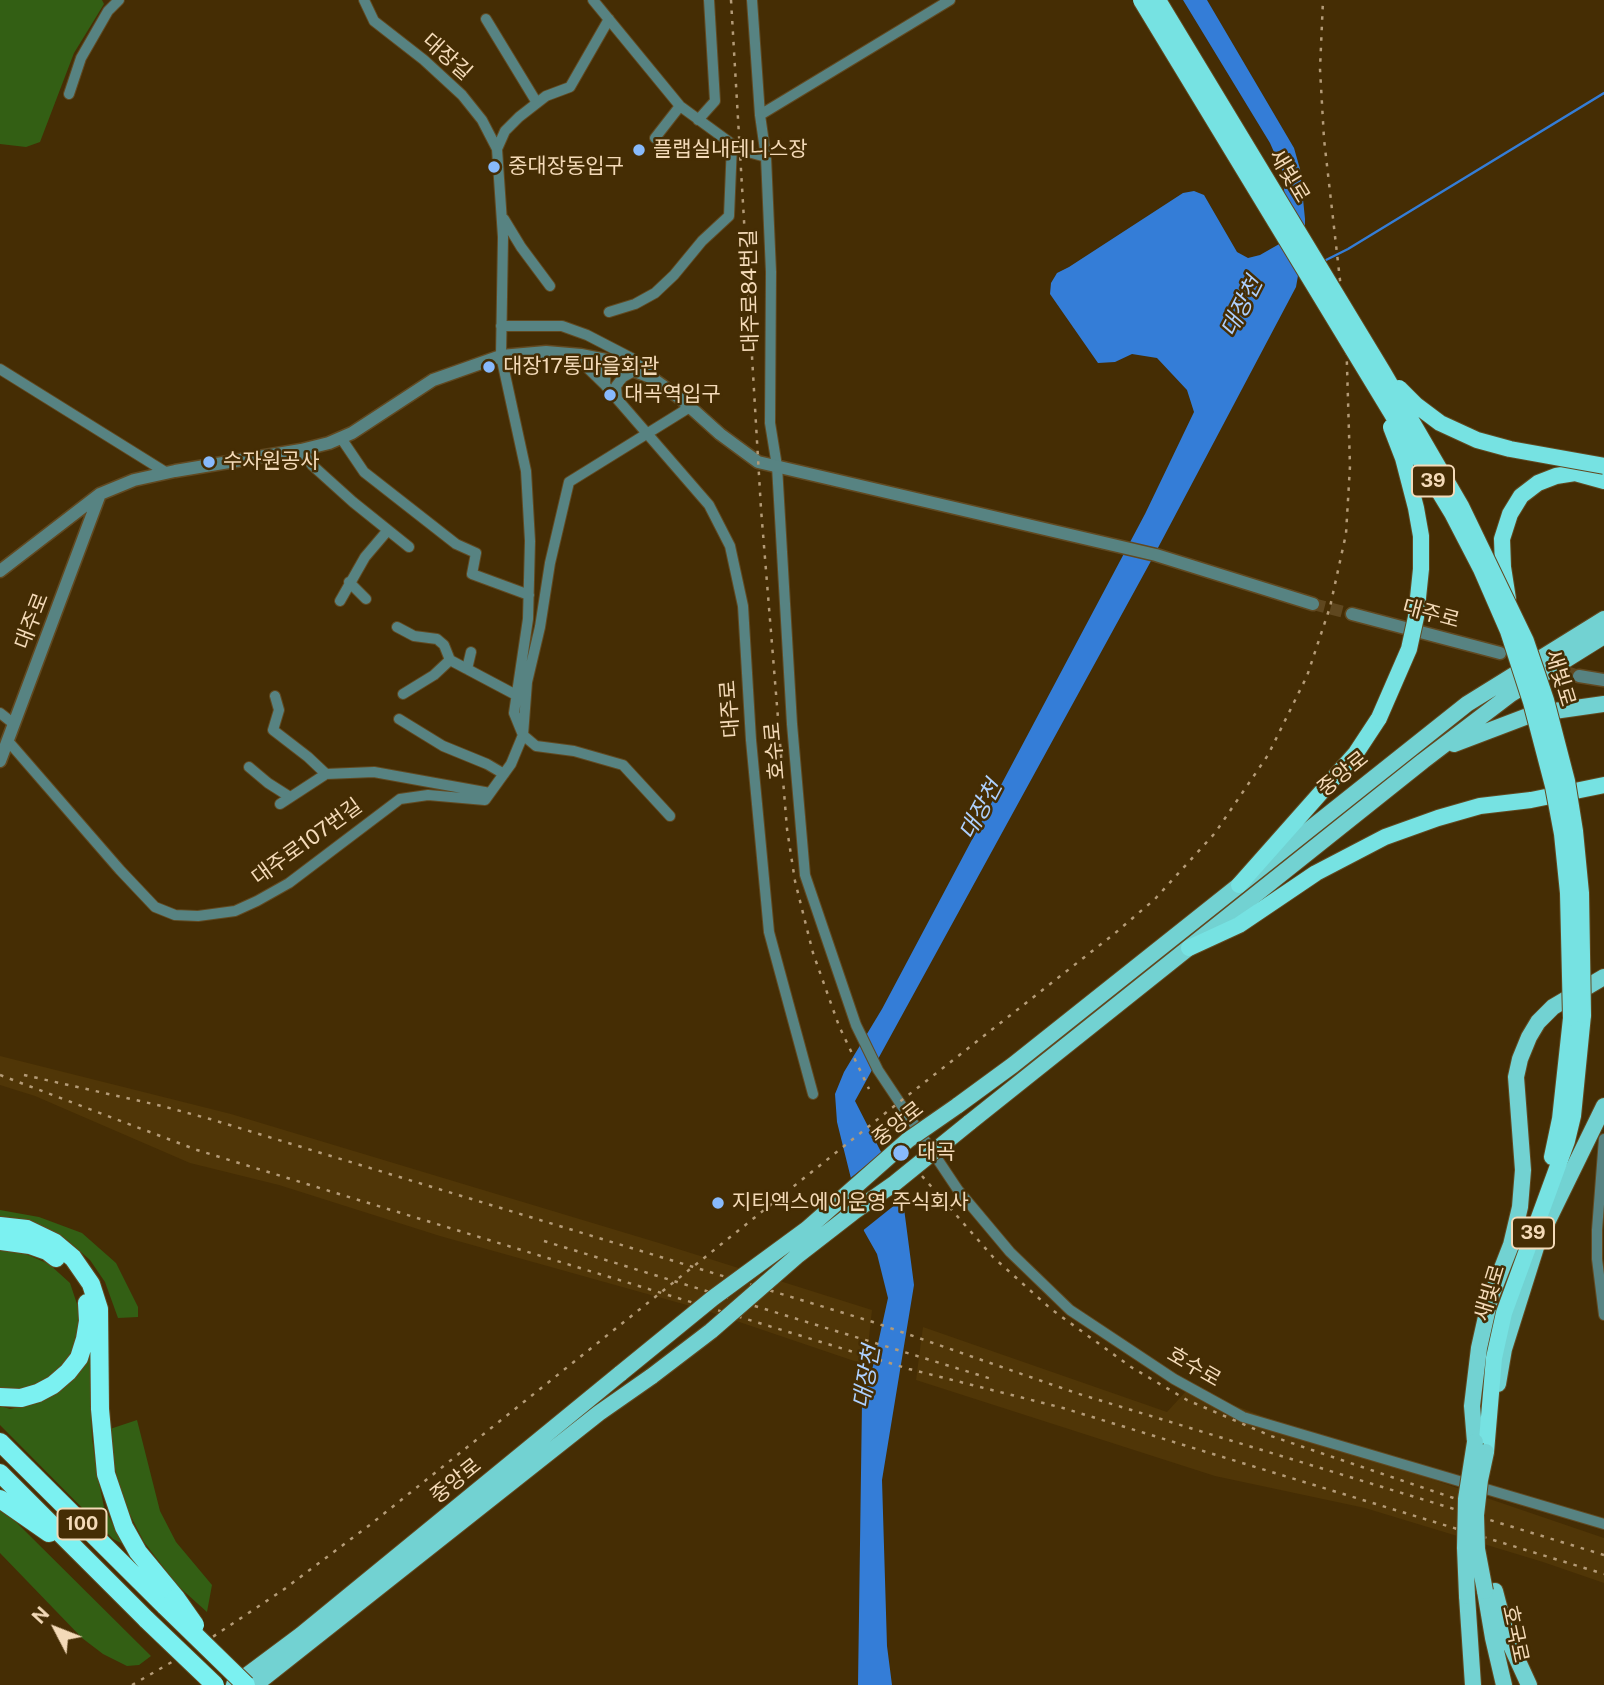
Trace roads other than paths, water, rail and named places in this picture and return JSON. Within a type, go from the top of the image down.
[{"type":"highway","name":"새빛로","points":[[1141,0],[1439,491],[1481,569],[1508,631],[1531,702],[1553,786],[1562,834],[1577,1017]]},
{"type":"highway","name":"새빛로","points":[[1158,0],[1461,506],[1526,641],[1546,700],[1567,781],[1581,893],[1573,1116],[1567,1141],[1504,1313],[1480,1447]]},
{"type":"highway","points":[[1383,372],[1416,405],[1457,431],[1510,449],[1604,466]]},
{"type":"highway","points":[[1239,885],[1348,763],[1379,718],[1409,649],[1416,617],[1421,536],[1404,458],[1376,389]]},
{"type":"highway","points":[[1509,602],[1502,539],[1510,514],[1521,496],[1538,483],[1556,476],[1575,473],[1604,481]]},
{"type":"highway","points":[[1189,948],[1239,925],[1316,873],[1385,837],[1480,806],[1531,800],[1604,785]]},
{"type":"highway","points":[[0,1226],[27,1229],[54,1242],[73,1258],[91,1284],[99,1309],[100,1409],[106,1474],[124,1527],[170,1602]]},
{"type":"highway","points":[[0,1241],[14,1241],[47,1251],[75,1275],[88,1305],[88,1321],[79,1358],[61,1379],[38,1393],[21,1398],[0,1397]]},
{"type":"highway","name":"100","points":[[0,1442],[170,1602],[217,1657],[246,1685]]},
{"type":"highway","name":"100","points":[[0,1472],[215,1685]]},
{"type":"highway","points":[[0,1499],[88,1560]]},
{"type":"main road","points":[[1502,680],[1604,612]]},
{"type":"main road","name":"중앙로","points":[[234,1685],[312,1626],[713,1298],[807,1229],[908,1140],[1013,1065],[1421,739],[1502,680],[1604,619]]},
{"type":"main road","name":"중앙로","points":[[255,1685],[598,1413],[711,1331],[797,1256],[895,1183],[1435,751],[1511,694],[1604,636]]},
{"type":"main road","points":[[1435,751],[1533,714],[1604,704]]},
{"type":"main road","points":[[1480,1447],[1472,1406],[1479,1348],[1490,1299],[1511,1245],[1520,1207],[1523,1170],[1516,1077],[1520,1059],[1528,1037],[1553,1007],[1604,977]]},
{"type":"main road","points":[[1480,1447],[1504,1349],[1534,1253],[1604,1106]]},
{"type":"main road","name":"39","points":[[1480,1447],[1471,1550],[1481,1593]]},
{"type":"main road","points":[[1473,1685],[1481,1593]]},
{"type":"main road","points":[[1481,1593],[1507,1637],[1530,1685]]},
{"type":"main road","name":"호국로","points":[[1481,1593],[1484,1640],[1495,1685]]},
{"type":"main road","name":"호국로","points":[[1481,1593],[1504,1685]]},
{"type":"street","points":[[69,94],[81,58],[108,11],[119,0]]},
{"type":"street","name":"대장길","points":[[364,0],[374,21],[424,60],[462,95],[481,120],[497,149],[502,216],[501,356]]},
{"type":"street","points":[[698,120],[715,101],[709,0]]},
{"type":"street","name":"대주로84번길","points":[[752,0],[760,115],[766,157],[771,272],[770,424],[777,466]]},
{"type":"street","points":[[760,115],[950,0]]},
{"type":"street","points":[[598,3],[680,106],[732,144],[766,157]]},
{"type":"street","points":[[486,19],[537,103]]},
{"type":"street","points":[[497,149],[505,131],[537,103],[546,96],[570,87],[610,19]]},
{"type":"street","points":[[655,138],[680,106]]},
{"type":"street","points":[[609,312],[635,304],[655,293],[702,241],[729,216],[732,144]]},
{"type":"street","name":"대장길","points":[[502,216],[550,286]]},
{"type":"street","points":[[501,326],[562,326],[645,365],[650,377]]},
{"type":"street","points":[[1,568],[100,494],[134,480],[301,450],[341,438],[433,380],[501,356],[546,352],[606,360],[650,377],[758,462],[1156,555],[1313,604]]},
{"type":"street","name":"대주로","points":[[573,354],[605,385],[709,505],[730,546],[743,606],[751,740],[769,932],[813,1094]]},
{"type":"street","points":[[501,356],[526,471],[530,541],[528,619],[514,713],[523,735],[536,746],[575,751],[624,765],[670,816]]},
{"type":"street","points":[[605,385],[606,360]]},
{"type":"street","points":[[0,369],[167,473]]},
{"type":"street","points":[[617,399],[617,386],[624,377],[634,371]]},
{"type":"street","points":[[490,793],[511,764],[523,735],[527,682],[569,482],[690,407]]},
{"type":"street","points":[[341,438],[364,472],[456,544],[476,553],[472,574],[528,595]]},
{"type":"street","points":[[301,450],[312,465],[353,502],[409,547]]},
{"type":"street","name":"호수로","points":[[777,466],[792,724],[805,875],[856,1026],[878,1070],[958,1190],[1010,1252],[1070,1310],[1174,1379],[1243,1417],[1604,1524]]},
{"type":"street","name":"대주로","points":[[0,761],[100,494]]},
{"type":"street","points":[[340,601],[365,557],[388,530]]},
{"type":"street","points":[[349,582],[366,598]]},
{"type":"street","name":"대주로","points":[[1352,614],[1500,653]]},
{"type":"street","points":[[397,627],[414,636],[437,639],[444,645],[450,660],[516,695]]},
{"type":"street","points":[[467,669],[471,652]]},
{"type":"street","points":[[403,694],[434,675],[450,660]]},
{"type":"street","points":[[1580,676],[1604,680]]},
{"type":"street","name":"대주로107번길","points":[[275,696],[279,710],[273,730],[326,774]]},
{"type":"street","points":[[0,713],[14,724]]},
{"type":"street","points":[[399,719],[443,746],[487,764],[503,774]]},
{"type":"street","name":"대주로107번길","points":[[8,741],[155,907],[175,915],[198,916],[235,911],[257,901],[289,883],[400,799],[428,795],[485,800],[490,793],[374,772],[326,774],[280,804]]},
{"type":"street","points":[[249,767],[290,797]]},
{"type":"street","points":[[1604,1139],[1597,1259],[1604,1315]]},
{"type":"water","name":"대장천","points":[[1183,0],[1207,0],[1294,148],[1300,169],[1305,219],[1305,236],[1296,287],[1151,561],[855,1101],[902,1193],[914,1285],[882,1480],[887,1646],[892,1685],[858,1685],[862,1402],[888,1298],[877,1254],[864,1231],[837,1122],[835,1094],[844,1072],[882,1009],[1145,514],[1194,412],[1187,390],[1157,358],[1132,354],[1115,362],[1098,363],[1050,294],[1051,283],[1057,273],[1183,193],[1194,191],[1204,195],[1237,252],[1248,258],[1260,255],[1281,243],[1286,209],[1282,170],[1270,143]]},
{"type":"waterway","points":[[1322,262],[1348,249],[1604,93]]},
{"type":"tunnel","points":[[1313,604],[1352,614]]},
{"type":"tunnel","points":[[1550,667],[1579,676]]},
{"type":"railway","points":[[731,0],[761,509],[787,829],[795,881],[813,953],[839,1026],[869,1089]]},
{"type":"railway","points":[[132,1685],[196,1648],[283,1590],[371,1524],[1114,934],[1155,899],[1215,833],[1268,755],[1307,676],[1330,607],[1346,534],[1350,466],[1346,333],[1324,139],[1320,69],[1323,0]]},
{"type":"railway","points":[[0,1075],[197,1150],[909,1369],[1063,1408],[1604,1574]]},
{"type":"railway","points":[[24,1075],[210,1119],[873,1322],[1076,1393],[1604,1555]]},
{"type":"railway","points":[[922,1176],[993,1257],[1051,1309],[1131,1367],[1187,1400],[1271,1436],[1480,1507]]},
{"type":"railway","points":[[544,1241],[995,1380]]},
{"type":"place","name":"플랩실내테니스장","points":[[639,150]]},
{"type":"place","name":"중대장동입구","points":[[494,167]]},
{"type":"place","name":"대장17통마을회관","points":[[489,367]]},
{"type":"place","name":"대곡역입구","points":[[610,395]]},
{"type":"place","name":"수자원공사","points":[[209,462]]},
{"type":"place","name":"대곡","points":[[901,1153]]},
{"type":"place","name":"지티엑스에이운영 주식회사","points":[[718,1203]]}]
